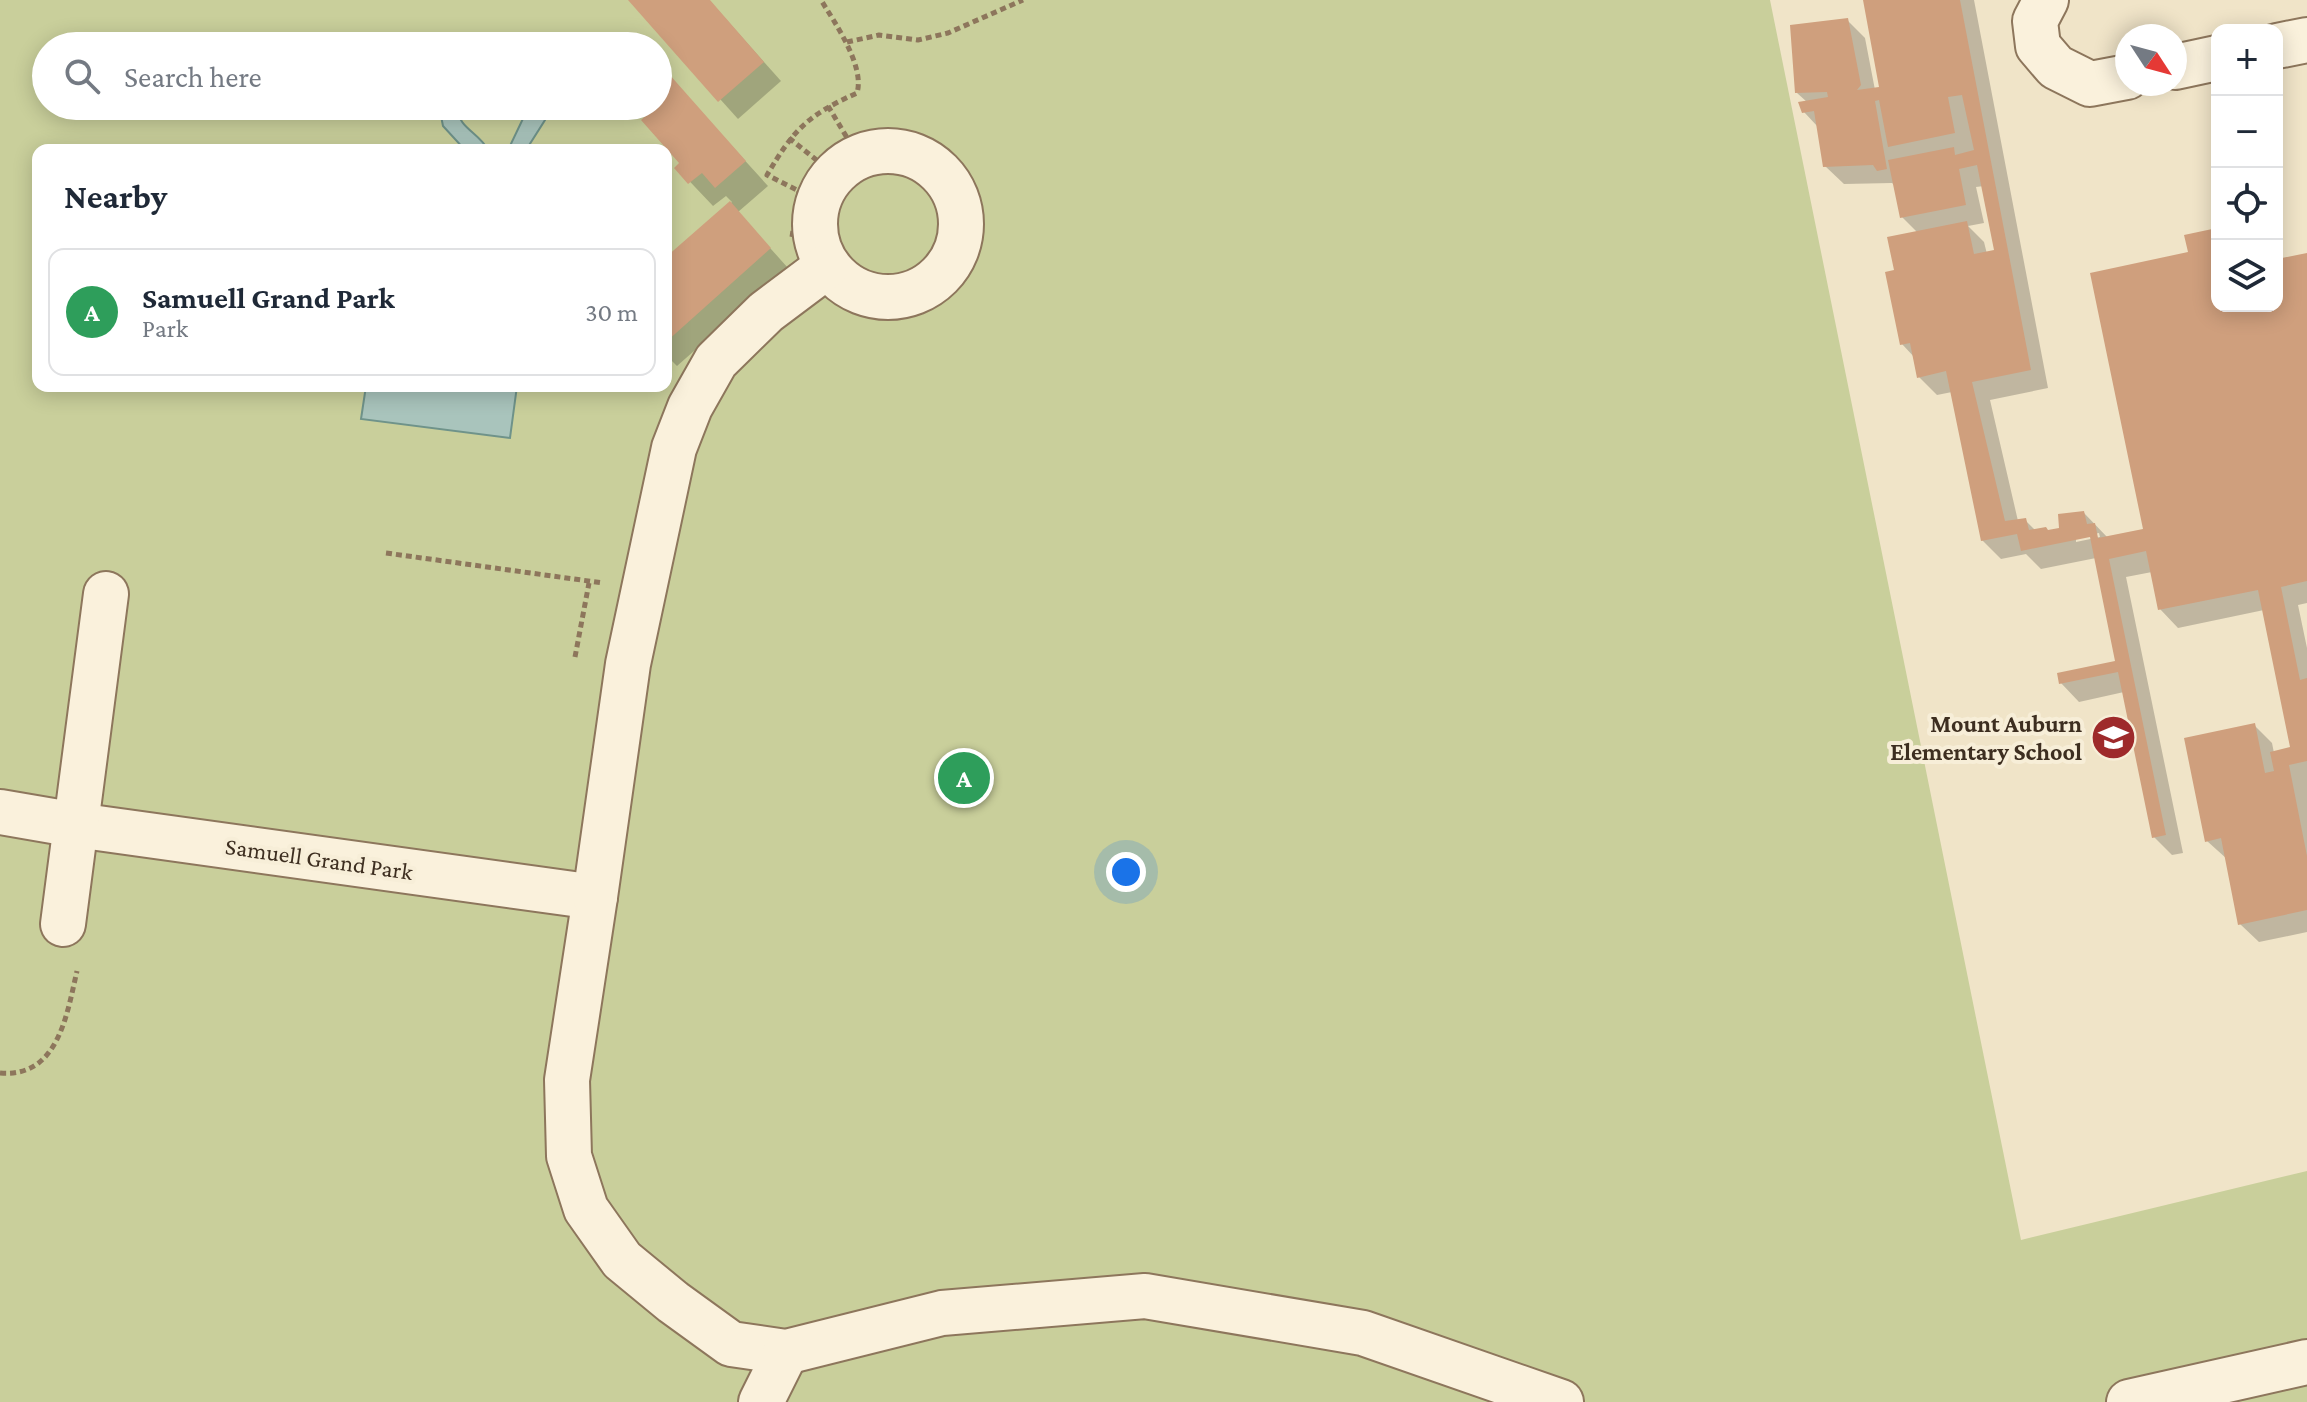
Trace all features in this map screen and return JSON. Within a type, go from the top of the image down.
[{"type":"street","points":[[2046,0],[2035,21],[2038,46],[2056,67],[2090,84],[2115,79]]},
{"type":"street","points":[[2283,45],[2307,40]]},
{"type":"street","points":[[2187,64],[2211,59]]},
{"type":"street","points":[[883,150],[908,152],[930,162],[947,179],[958,201],[962,225],[958,248],[946,269],[928,286],[905,295],[882,297],[858,291],[826,267],[818,252],[815,211],[823,188],[846,165],[883,150]]},
{"type":"street","points":[[826,267],[766,312],[716,361],[690,407],[674,448],[628,664],[567,1080],[569,1156],[586,1209],[622,1260],[731,1344],[786,1352],[942,1313],[1145,1296],[1363,1333],[1561,1402]]},
{"type":"street","points":[[63,924],[106,594]]},
{"type":"street","name":"Samuell Grand Park","points":[[0,812],[595,897]]},
{"type":"street","points":[[761,1402],[786,1352]]},
{"type":"street","points":[[2129,1402],[2307,1362]]},
{"type":"path","points":[[821,0],[847,42],[859,85],[857,93],[828,106],[846,165]]},
{"type":"path","points":[[847,42],[879,35],[918,40],[948,33],[1023,0]]},
{"type":"path","points":[[789,138],[846,165]]},
{"type":"path","points":[[575,657],[589,583]]},
{"type":"path","points":[[0,1073],[8,1074],[31,1067],[51,1052],[61,1033],[77,971]]},
{"type":"green space","points":[[0,0],[1770,0],[2021,1240],[2307,1171],[2307,1402],[0,1402]]},
{"type":"water","points":[[442,120],[461,120],[484,144],[460,144],[443,126]]},
{"type":"water","points":[[522,120],[545,120],[530,144],[511,144]]},
{"type":"water","points":[[365,392],[516,392],[510,438],[361,419]]},
{"type":"building","points":[[628,0],[710,0],[764,62],[718,102],[672,50],[672,32],[656,32]]},
{"type":"building","points":[[1863,0],[1960,0],[2031,370],[1972,382],[2005,521],[2026,518],[2029,530],[2046,527],[2048,530],[2059,528],[2058,514],[2084,511],[2087,524],[2095,523],[2098,538],[2143,529],[2090,273],[2188,252],[2184,235],[2211,229],[2211,312],[2283,312],[2283,258],[2307,253],[2307,581],[2281,587],[2300,680],[2307,678],[2307,761],[2289,765],[2307,856],[2307,910],[2238,925],[2221,838],[2205,842],[2184,738],[2255,723],[2265,773],[2274,771],[2270,752],[2290,747],[2258,590],[2158,610],[2146,551],[2109,559],[2166,835],[2152,838],[2118,672],[2059,684],[2057,673],[2115,661],[2090,537],[2021,551],[2017,534],[1981,541],[1946,371],[1917,378],[1910,343],[1900,345],[1885,272],[1894,270],[1887,237],[1967,221],[1974,254],[1994,250],[1977,165],[1959,169],[1966,205],[1900,218],[1888,160],[1954,147],[1955,155],[1974,150],[1962,95],[1948,97],[1955,133],[1888,147],[1879,100],[1875,101],[1887,169],[1877,171],[1873,165],[1823,167],[1814,111],[1802,113],[1798,102],[1828,97],[1827,92],[1795,93],[1790,25],[1848,18],[1861,85],[1857,90],[1879,87]]},
{"type":"building","points":[[672,77],[746,161],[715,188],[702,173],[688,184],[674,168],[679,163],[672,155],[672,144],[662,144],[641,120],[672,120]]},
{"type":"building","points":[[730,201],[771,248],[672,337],[672,252]]},
{"type":"place","name":"Mount Auburn Elementary School","points":[[2113,738]]},
{"type":"place","name":"Samuell Grand Park","points":[[964,778]]}]
